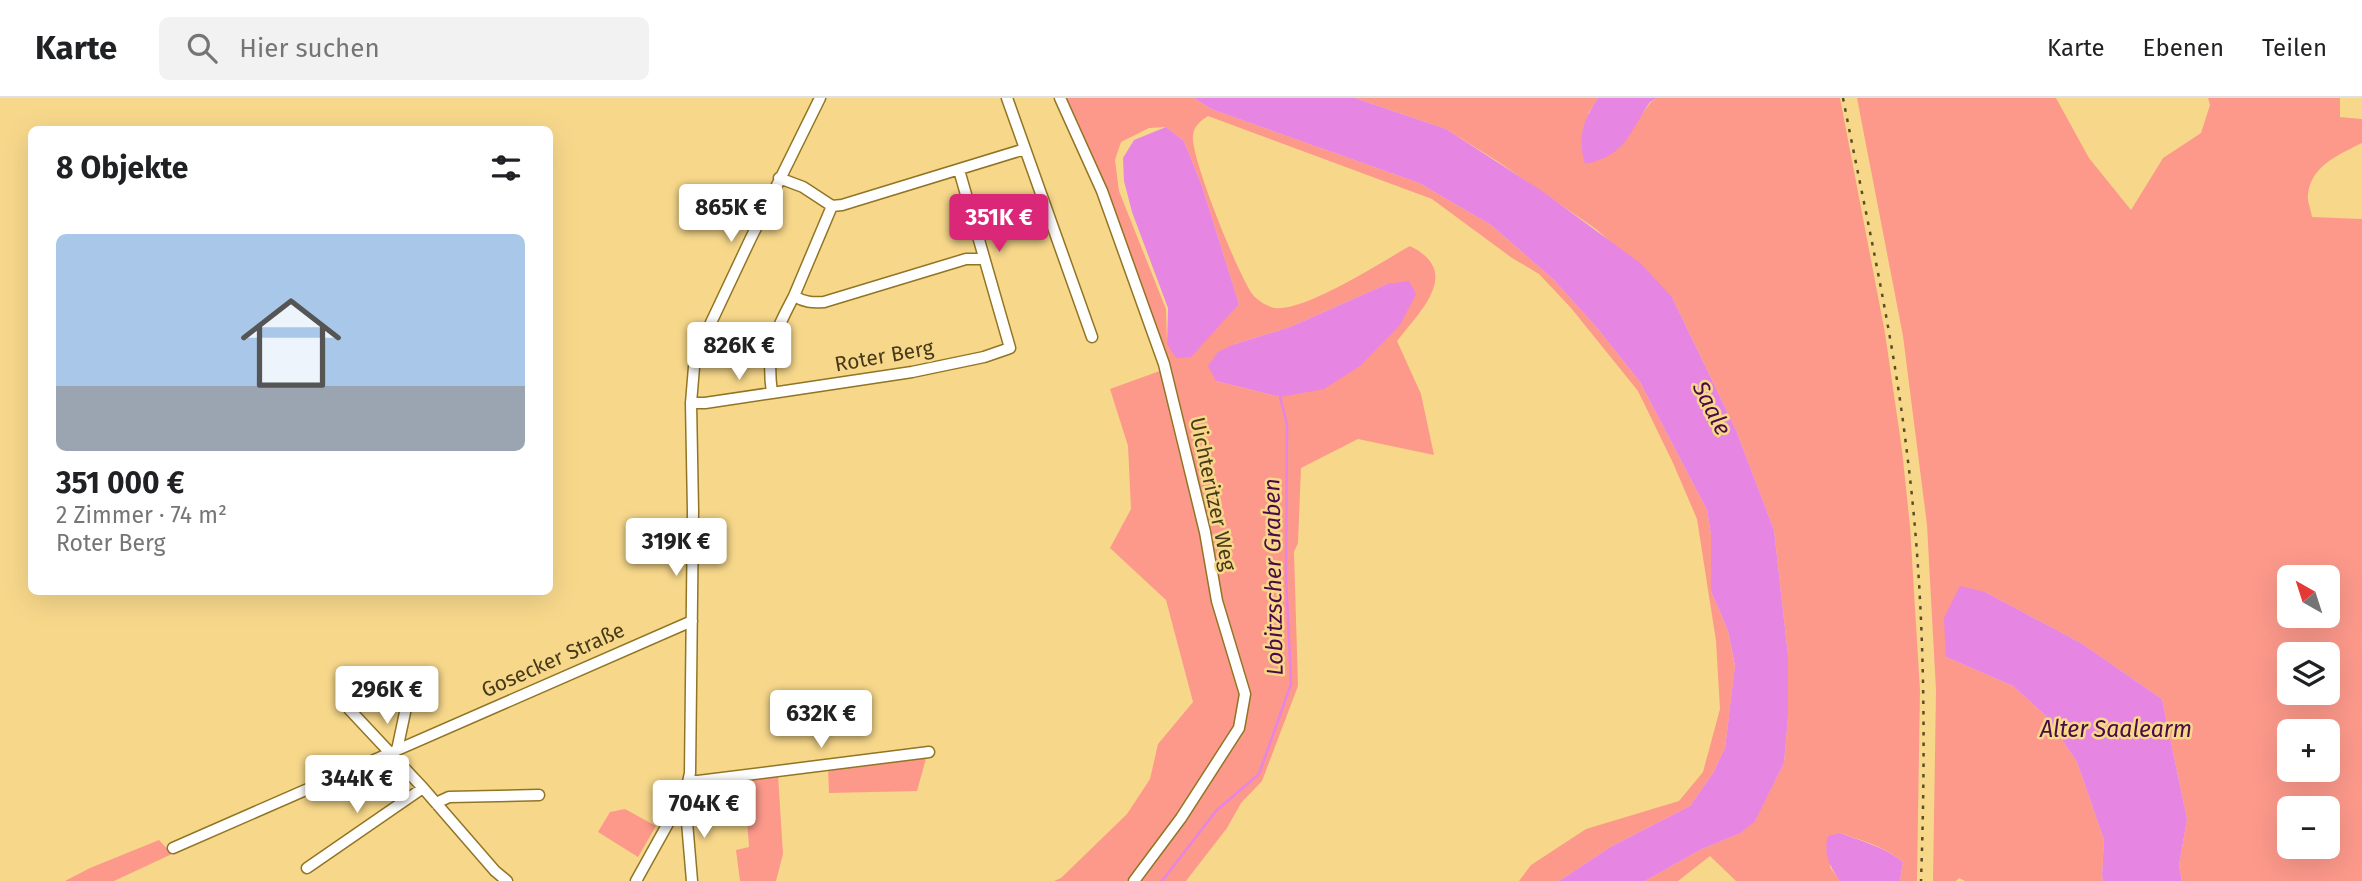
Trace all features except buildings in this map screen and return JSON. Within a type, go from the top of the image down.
[{"type":"street","points":[[692,881],[687,822],[692,753],[691,403],[694,367],[700,346],[820,98]]},
{"type":"street","points":[[1007,98],[1092,337]]},
{"type":"street","name":"Uichteritzer Weg","points":[[1060,98],[1102,191],[1164,364],[1205,532],[1217,601],[1245,694],[1239,728],[1181,818],[1134,881]]},
{"type":"street","points":[[779,178],[803,187],[832,206],[1025,149]]},
{"type":"street","name":"Roter Berg","points":[[772,393],[912,372],[984,357],[1010,348],[959,170]]},
{"type":"street","points":[[691,403],[772,393],[772,343],[832,206]]},
{"type":"street","points":[[794,296],[807,302],[824,302],[966,259],[984,259]]},
{"type":"street","name":"Gosecker Straße","points":[[173,848],[692,621]]},
{"type":"street","points":[[394,751],[410,689]]},
{"type":"street","points":[[349,709],[394,751],[495,871],[507,881]]},
{"type":"street","points":[[689,781],[929,752]]},
{"type":"street","points":[[636,881],[689,781]]},
{"type":"street","points":[[307,868],[424,788]]},
{"type":"street","points":[[436,803],[449,797],[539,794]]},
{"type":"shaded area","points":[[1065,98],[1194,98],[1211,109],[1419,183],[1491,225],[1553,279],[1598,329],[1640,382],[1707,510],[1711,535],[1711,591],[1728,631],[1735,667],[1725,748],[1713,773],[1690,806],[1612,846],[1559,881],[1519,881],[1531,865],[1586,829],[1679,801],[1703,772],[1720,709],[1716,641],[1697,519],[1638,391],[1571,308],[1539,274],[1512,258],[1432,199],[1208,116],[1198,124],[1193,136],[1199,167],[1237,265],[1253,295],[1261,302],[1271,307],[1283,308],[1300,304],[1340,286],[1410,246],[1426,256],[1434,268],[1432,292],[1397,341],[1421,394],[1434,455],[1358,439],[1301,468],[1298,543],[1294,552],[1298,686],[1262,781],[1241,803],[1227,828],[1186,881],[1054,881],[1061,878],[1127,814],[1150,779],[1158,744],[1193,702],[1166,600],[1110,548],[1131,509],[1128,446],[1110,389],[1168,368],[1133,265]],"holes":[[[1166,127],[1184,141],[1202,186],[1239,304],[1167,344],[1166,309],[1119,191],[1115,160],[1121,142],[1149,128]],[[1387,284],[1280,397],[1216,381],[1235,344],[1290,327]]]},
{"type":"shaded area","points":[[1355,98],[1598,98],[1588,114],[1639,118],[1657,98],[1840,98],[1885,333],[1910,526],[1920,690],[1917,881],[1900,881],[1903,862],[1889,852],[1840,833],[1830,867],[1840,881],[1736,881],[1710,856],[1678,881],[1645,881],[1702,849],[1741,833],[1755,820],[1784,763],[1788,717],[1788,655],[1774,530],[1736,430],[1672,297],[1596,229],[1497,161],[1446,129]]},
{"type":"shaded area","points":[[1857,98],[2056,98],[2089,158],[2131,210],[2163,158],[2201,133],[2210,105],[2208,98],[2340,98],[2340,117],[2362,119],[2362,143],[2320,169],[2310,185],[2308,197],[2312,217],[2362,219],[2362,881],[2182,881],[2179,866],[2187,819],[2162,699],[2081,643],[1985,592],[1946,657],[2013,686],[2045,715],[2077,762],[2104,840],[2103,881],[1965,881],[1959,878],[1956,881],[1933,881],[1936,690],[1927,525],[1903,336]]},
{"type":"shaded area","points":[[927,755],[917,791],[829,793],[828,768]]},
{"type":"shaded area","points":[[778,775],[783,854],[776,881],[740,881],[736,850],[749,847],[744,779]]},
{"type":"shaded area","points":[[625,809],[656,826],[638,857],[598,832],[610,812]]},
{"type":"shaded area","points":[[159,840],[172,854],[114,881],[65,881],[90,868]]},
{"type":"water","name":"Saale","points":[[1194,98],[1355,98],[1446,129],[1542,191],[1640,263],[1672,297],[1736,430],[1774,530],[1788,655],[1788,717],[1784,763],[1755,821],[1741,833],[1702,849],[1645,881],[1559,881],[1612,846],[1690,806],[1713,773],[1725,748],[1735,666],[1728,631],[1711,591],[1711,535],[1707,510],[1640,382],[1598,329],[1553,279],[1491,225],[1419,183],[1211,109]]},
{"type":"water","points":[[1598,98],[1657,98],[1650,102],[1618,149],[1599,160],[1585,164],[1583,130]]},
{"type":"water","points":[[1166,127],[1184,141],[1202,186],[1239,304],[1191,357],[1176,358],[1167,344],[1168,308],[1132,212],[1124,181],[1123,158],[1134,140]]},
{"type":"water","points":[[1409,281],[1416,294],[1400,325],[1360,366],[1324,389],[1280,397],[1216,381],[1208,366],[1218,352],[1235,344],[1290,327],[1387,284]]},
{"type":"water","name":"Alter Saalearm","points":[[1960,586],[1985,592],[2081,643],[2162,699],[2187,819],[2179,866],[2182,881],[2103,881],[2104,840],[2077,762],[2045,715],[2013,686],[1946,657],[1944,618]]},
{"type":"water","points":[[1840,833],[1881,848],[1903,862],[1900,881],[1840,881],[1830,865],[1826,849],[1828,836]]},
{"type":"waterway","name":"Lobitzscher Graben","points":[[1162,881],[1216,811],[1259,774],[1291,684],[1286,577],[1287,424],[1280,397]]},
{"type":"railway","points":[[1843,98],[1894,364],[1913,506],[1923,667],[1921,881]]}]
